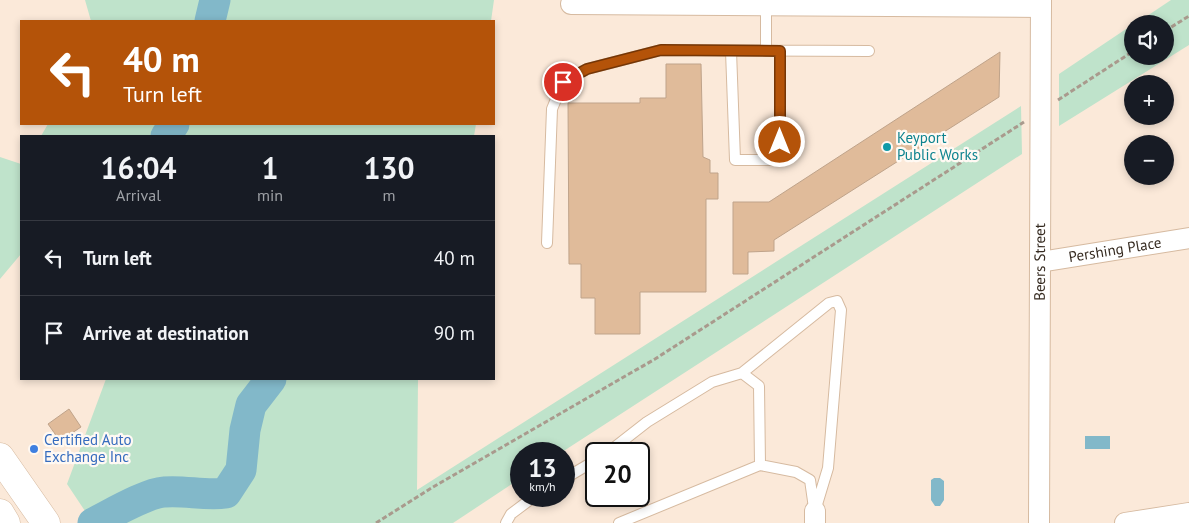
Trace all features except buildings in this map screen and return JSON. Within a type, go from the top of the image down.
[{"type":"highway","points":[[0,457],[46,523]]},
{"type":"highway","points":[[0,513],[6,523]]},
{"type":"street","points":[[570,4],[1041,3]]},
{"type":"street","name":"Beers Street","points":[[1038,523],[1041,3]]},
{"type":"street","name":"Pershing Place","points":[[1040,262],[1189,238]]},
{"type":"street","points":[[1125,523],[1189,513]]},
{"type":"lane","points":[[766,3],[766,51]]},
{"type":"lane","points":[[546,243],[552,109],[563,82],[587,69],[661,50],[869,51]]},
{"type":"lane","points":[[731,51],[735,160],[780,160],[780,51]]},
{"type":"lane","points":[[621,442],[647,422],[712,382],[742,374],[830,303],[837,301],[841,310],[828,468],[815,517]]},
{"type":"lane","points":[[742,374],[759,386],[760,465]]},
{"type":"lane","points":[[619,523],[760,465],[796,472],[810,480],[815,517]]},
{"type":"lane","points":[[506,523],[511,514],[520,507]]},
{"type":"path","points":[[1174,25],[1189,16]]},
{"type":"path","points":[[376,523],[432,487],[655,359],[1124,57]]},
{"type":"green space","points":[[85,0],[494,0],[491,20],[91,20]]},
{"type":"green space","points":[[1171,0],[1189,0],[1189,45],[1174,54],[1174,15],[1148,15]]},
{"type":"green space","points":[[1124,30],[1124,65],[1157,65],[1141,75],[1124,75],[1124,86],[1059,126],[1059,74]]},
{"type":"green space","points":[[1021,106],[1022,154],[575,444],[575,442],[510,442],[510,485],[453,523],[93,523],[67,484],[106,380],[418,380],[417,490]]},
{"type":"green space","points":[[47,125],[476,125],[474,135],[42,135]]},
{"type":"green space","points":[[0,157],[20,164],[20,255],[0,279]]},
{"type":"water","points":[[1085,436],[1110,436],[1110,449],[1085,449]]},
{"type":"water","points":[[940,478],[944,481],[944,500],[940,506],[935,506],[931,500],[931,480]]},
{"type":"waterway","points":[[210,20],[215,0]]},
{"type":"waterway","points":[[167,135],[173,125]]},
{"type":"waterway","points":[[93,523],[129,504],[157,493],[226,493],[241,470],[245,430],[251,405],[270,380]]},
{"type":"place","name":"Keyport Public Works","points":[[887,147]]},
{"type":"place","name":"Certified Auto Exchange Inc","points":[[34,449]]},
{"type":"route","points":[[563,82],[587,69],[661,50],[780,51],[780,142]]}]
